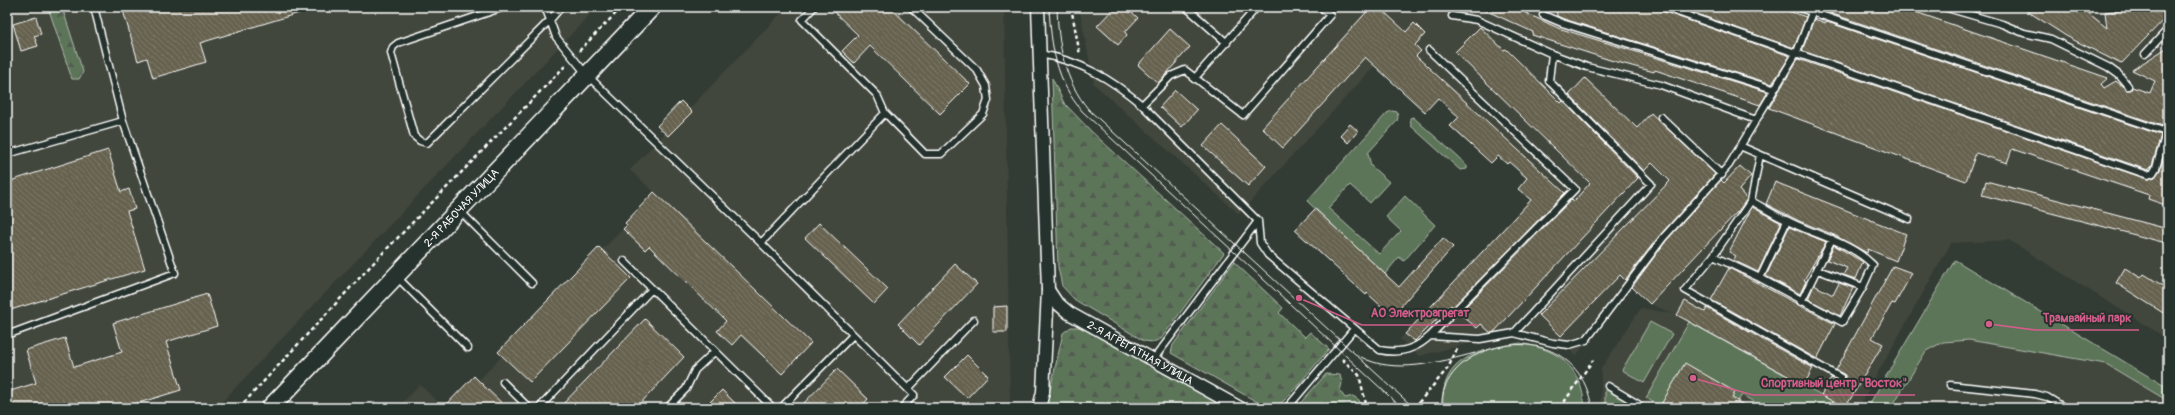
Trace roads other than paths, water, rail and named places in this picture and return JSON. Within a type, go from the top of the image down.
[{"type":"main road","name":"2-Я РАБОЧАЯ УЛИЦА","points":[[270,408],[395,274],[652,7]]},
{"type":"street","points":[[1038,7],[1048,290],[1043,392],[1039,408]]},
{"type":"street","name":"2-Я АГРЕГАТНАЯ УЛИЦА","points":[[1048,290],[1056,302],[1068,313],[1232,406]]},
{"type":"lane","points":[[7,335],[175,273],[123,121],[94,7]]},
{"type":"lane","points":[[504,7],[398,43],[393,47],[391,53],[414,136],[420,141],[427,143],[550,20],[561,7]]},
{"type":"lane","points":[[542,7],[550,20],[556,37],[587,75],[761,243],[914,395],[904,406],[912,408]]},
{"type":"lane","points":[[814,7],[802,20],[876,95],[885,113],[925,154],[933,156],[941,154],[983,114],[988,100],[986,86],[977,70],[911,7]]},
{"type":"lane","points":[[1186,7],[1227,43]]},
{"type":"lane","points":[[1194,79],[1257,7]]},
{"type":"lane","points":[[1142,106],[1171,76],[1185,70],[1194,79],[1243,114],[1330,15],[1321,7]]},
{"type":"lane","points":[[1663,7],[2148,174],[2153,173],[2156,168],[2168,126]]},
{"type":"lane","points":[[1798,7],[1813,10],[2166,132]]},
{"type":"lane","points":[[1944,7],[2002,24],[2024,33],[2051,39],[2108,67],[2119,75],[2128,86]]},
{"type":"lane","points":[[1430,336],[1462,339],[1488,339],[1514,333],[1561,345],[1575,344],[1586,340],[1663,238],[1722,175],[1773,89],[1797,52],[1813,10]]},
{"type":"lane","points":[[1543,15],[1562,23],[1773,89]]},
{"type":"lane","points":[[1452,16],[1477,20],[1552,54],[1587,67],[1661,85],[1756,120]]},
{"type":"lane","points":[[2145,54],[2168,29]]},
{"type":"lane","points":[[1040,54],[1083,65],[1108,78],[1142,106],[1258,221],[1259,239],[1263,249],[1380,350],[1393,352],[1413,348],[1430,336],[1575,189],[1429,50]]},
{"type":"lane","points":[[1514,333],[1651,184],[1549,81],[1552,54]]},
{"type":"lane","points":[[761,243],[885,113]]},
{"type":"lane","points":[[1661,118],[1722,175]]},
{"type":"lane","points":[[7,154],[123,121]]},
{"type":"lane","points":[[1740,146],[1909,219]]},
{"type":"lane","points":[[1760,155],[1751,200],[1713,256],[1685,290],[1841,378]]},
{"type":"lane","points":[[1713,256],[1760,278],[1802,302],[1842,322],[1874,265],[1861,253],[1832,239],[1787,221],[1751,200]]},
{"type":"lane","points":[[458,209],[532,283]]},
{"type":"lane","points":[[1153,360],[1258,221]]},
{"type":"lane","points":[[1760,278],[1787,221]]},
{"type":"lane","points":[[1802,302],[1832,239]]},
{"type":"lane","points":[[624,261],[773,408]]},
{"type":"lane","points":[[1818,270],[1863,287]]},
{"type":"lane","points":[[395,274],[468,348]]},
{"type":"lane","points":[[539,408],[652,289]]},
{"type":"lane","points":[[908,389],[974,320]]},
{"type":"lane","points":[[1286,408],[1335,351],[1339,349],[1354,329]]},
{"type":"lane","points":[[781,408],[852,334]]},
{"type":"lane","points":[[667,408],[686,389],[695,370],[715,351]]},
{"type":"lane","points":[[503,382],[529,408]]},
{"type":"lane","points":[[1950,385],[2035,394],[2047,397],[2065,408]]},
{"type":"lane","points":[[1608,386],[1638,404],[1636,408]]},
{"type":"tram line","points":[[1049,7],[1051,35],[1056,62],[1066,88],[1082,111],[1402,408]]},
{"type":"tram line","points":[[1057,7],[1059,35],[1064,62],[1080,99],[1089,110],[1414,408]]},
{"type":"tram line","points":[[1442,408],[1446,384],[1461,365],[1483,352],[1509,345],[1536,346],[1561,356],[1581,376],[1592,408]]},
{"type":"tram line","points":[[1361,357],[1374,362],[1402,366],[1432,363],[1475,353]]},
{"type":"place","name":"АО Электроагрегат","points":[[1299,298]]},
{"type":"place","name":"Трамвайный парк","points":[[1989,324]]},
{"type":"place","name":"Спортивный центр \"Восток\"","points":[[1693,378]]}]
